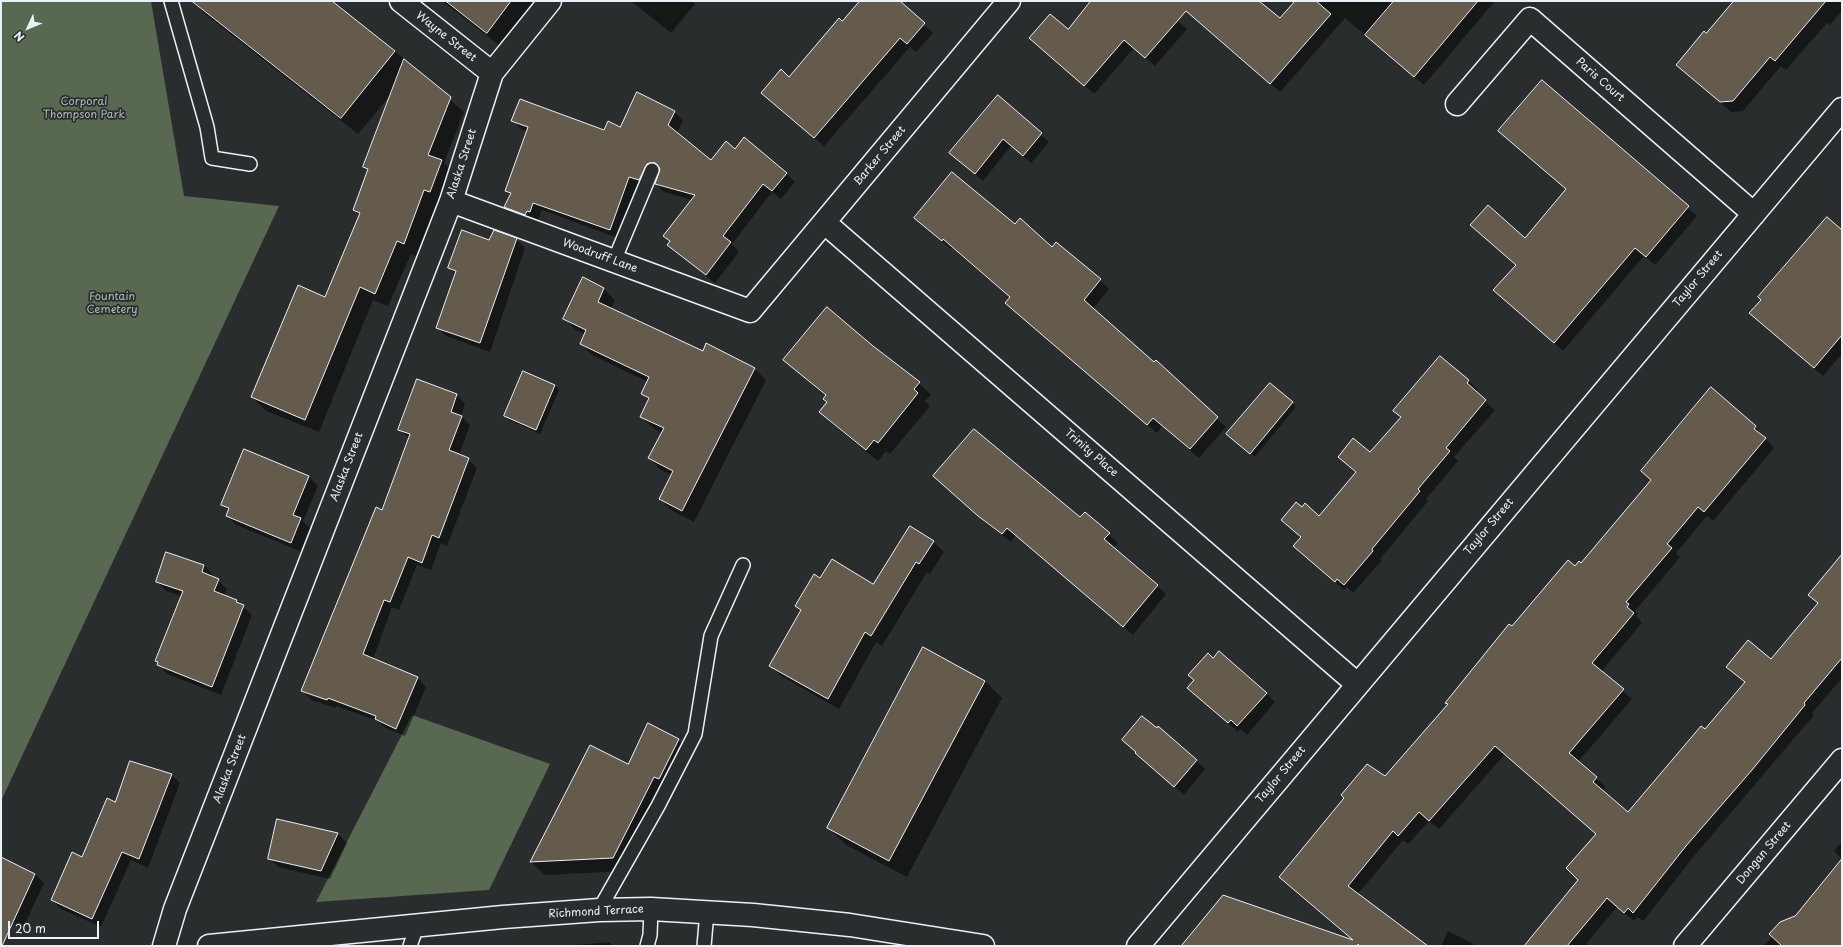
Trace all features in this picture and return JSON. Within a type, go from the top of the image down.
[{"type":"street","name":"Wayne Street","points":[[401,1],[492,73]]},
{"type":"street","name":"Alaska Street","points":[[164,946],[175,909],[450,201],[492,73],[550,1]]},
{"type":"street","name":"Barker Street","points":[[750,312],[1009,1]]},
{"type":"street","name":"Paris Court","points":[[1457,104],[1530,19],[1754,214]]},
{"type":"street","name":"Taylor Street","points":[[1138,946],[1842,109]]},
{"type":"street","name":"Woodruff Lane","points":[[450,201],[614,260],[750,312]]},
{"type":"street","name":"Trinity Place","points":[[824,223],[1357,684]]},
{"type":"street","name":"Dongan Street","points":[[1685,946],[1842,760]]},
{"type":"street","name":"Richmond Terrace","points":[[213,946],[414,936],[599,910],[651,909],[707,912],[850,925],[983,946]]},
{"type":"lane","points":[[171,1],[207,127],[212,158],[250,164]]},
{"type":"lane","points":[[614,260],[652,170]]},
{"type":"lane","points":[[599,910],[658,806],[695,734],[711,636],[743,565]]},
{"type":"lane","points":[[647,946],[650,936],[651,909]]},
{"type":"lane","points":[[704,946],[707,912]]},
{"type":"green space","name":"Fountain Cemetery","points":[[1,1],[151,1],[184,196],[279,206],[1,801]]},
{"type":"green space","points":[[412,715],[550,764],[489,890],[316,902]]},
{"type":"building","points":[[192,1],[332,1],[395,51],[341,118]]},
{"type":"building","points":[[446,1],[511,1],[487,33]]},
{"type":"building","points":[[860,1],[900,1],[925,23],[907,44],[900,38],[814,138],[761,93],[781,69],[789,77],[839,18],[842,21]]},
{"type":"building","points":[[1091,1],[1259,1],[1280,18],[1295,1],[1316,1],[1331,14],[1270,84],[1186,11],[1145,58],[1124,40],[1084,86],[1029,38],[1050,14],[1068,29]]},
{"type":"building","points":[[1394,1],[1478,1],[1414,77],[1365,35]]},
{"type":"building","points":[[1734,1],[1826,1],[1775,61],[1770,57],[1733,101],[1720,102],[1676,65],[1704,31],[1706,33]]},
{"type":"building","points":[[404,59],[451,97],[428,155],[442,160],[430,192],[424,190],[404,244],[397,241],[375,294],[360,287],[305,420],[251,397],[298,285],[325,297],[360,213],[353,210],[368,169],[363,167]]},
{"type":"building","points":[[1542,80],[1689,206],[1646,257],[1635,248],[1554,343],[1493,290],[1516,265],[1470,225],[1488,205],[1525,238],[1566,189],[1498,131]]},
{"type":"building","points":[[637,92],[675,111],[668,125],[711,160],[726,141],[735,149],[744,137],[787,173],[772,191],[763,184],[723,236],[731,242],[706,275],[667,245],[670,241],[663,236],[695,195],[655,184],[660,169],[655,163],[647,164],[639,180],[629,177],[610,230],[533,203],[530,212],[527,211],[525,215],[504,207],[511,193],[505,191],[528,127],[511,121],[520,99],[604,130],[608,121],[620,127]]},
{"type":"building","points":[[998,95],[1042,133],[1023,156],[1003,139],[975,174],[949,153]]},
{"type":"building","points":[[952,172],[1015,224],[1020,218],[1052,247],[1056,242],[1101,279],[1084,300],[1154,362],[1156,360],[1218,417],[1190,449],[1153,418],[1147,425],[1005,303],[1010,297],[943,239],[942,241],[914,218]]},
{"type":"building","points":[[1827,217],[1842,230],[1842,335],[1814,368],[1749,313],[1761,300],[1758,297]]},
{"type":"building","points":[[462,230],[489,240],[494,230],[517,238],[480,343],[436,328],[456,271],[448,268]]},
{"type":"building","points":[[583,277],[604,288],[598,302],[703,351],[706,343],[755,368],[682,511],[659,499],[673,471],[648,458],[664,428],[640,417],[649,398],[641,394],[649,377],[580,344],[586,330],[563,319]]},
{"type":"building","points":[[827,307],[873,346],[920,382],[914,389],[918,393],[878,443],[874,440],[866,450],[819,412],[827,402],[823,399],[826,395],[783,360]]},
{"type":"building","points":[[1440,356],[1469,380],[1467,383],[1486,400],[1446,448],[1450,451],[1418,489],[1420,491],[1372,549],[1373,551],[1344,585],[1337,579],[1335,582],[1293,546],[1301,537],[1281,520],[1296,502],[1302,507],[1305,503],[1319,516],[1356,472],[1338,457],[1353,438],[1370,452],[1401,417],[1393,411]]},
{"type":"building","points":[[523,371],[555,385],[536,430],[504,416]]},
{"type":"building","points":[[417,379],[457,394],[451,412],[462,416],[449,450],[469,458],[439,538],[432,535],[422,563],[408,557],[390,602],[384,600],[363,654],[418,677],[396,729],[375,719],[376,716],[328,698],[327,700],[301,691],[376,507],[382,510],[410,434],[398,430]]},
{"type":"building","points":[[1270,383],[1293,402],[1250,454],[1226,434]]},
{"type":"building","points":[[1711,387],[1756,426],[1754,429],[1766,438],[1704,512],[1698,507],[1667,544],[1672,548],[1626,602],[1629,604],[1627,607],[1634,613],[1592,663],[1624,689],[1569,753],[1597,777],[1593,782],[1628,812],[1701,726],[1705,729],[1745,682],[1726,667],[1748,640],[1771,659],[1818,603],[1808,595],[1842,554],[1842,658],[1804,703],[1805,705],[1752,770],[1686,846],[1633,913],[1628,908],[1624,913],[1607,898],[1567,946],[1524,946],[1578,880],[1566,868],[1596,834],[1495,746],[1429,821],[1419,812],[1398,836],[1393,831],[1348,886],[1428,946],[1360,946],[1358,944],[1357,946],[1181,946],[1223,895],[1353,940],[1279,877],[1344,798],[1341,795],[1367,764],[1385,776],[1448,704],[1445,703],[1509,624],[1512,626],[1568,560],[1575,566],[1579,561],[1581,563],[1651,480],[1641,471]]},
{"type":"building","points":[[974,429],[1080,517],[1085,512],[1110,533],[1104,539],[1158,585],[1123,627],[1007,528],[1002,534],[978,516],[933,476]]},
{"type":"building","points":[[244,449],[309,476],[293,515],[301,518],[291,543],[226,516],[229,508],[221,505]]},
{"type":"building","points":[[910,526],[934,541],[919,564],[916,562],[871,636],[865,632],[828,699],[769,666],[801,610],[795,606],[814,574],[820,578],[832,559],[873,584]]},
{"type":"building","points":[[166,552],[204,565],[202,572],[219,579],[214,591],[237,600],[236,602],[244,605],[212,687],[157,665],[158,662],[155,661],[183,591],[156,582]]},
{"type":"building","points":[[923,647],[985,681],[889,861],[827,828]]},
{"type":"building","points":[[1219,651],[1267,693],[1237,726],[1231,720],[1228,723],[1187,688],[1194,680],[1188,675],[1208,653],[1213,658]]},
{"type":"building","points":[[1142,716],[1157,728],[1158,726],[1197,760],[1174,787],[1122,740]]},
{"type":"building","points":[[648,723],[679,739],[659,779],[654,777],[613,858],[530,862],[590,745],[628,764]]},
{"type":"building","points":[[130,761],[172,774],[139,859],[122,852],[92,919],[51,900],[72,852],[82,857],[107,798],[115,802]]},
{"type":"building","points":[[277,819],[338,833],[321,871],[268,859]]},
{"type":"building","points":[[1,857],[35,874],[2,946],[1,946]]},
{"type":"building","points":[[1842,859],[1842,946],[1782,946],[1769,934],[1780,922],[1795,916]]},
{"type":"park label","name":"Corporal Thompson Park","points":[[84,108]]}]
